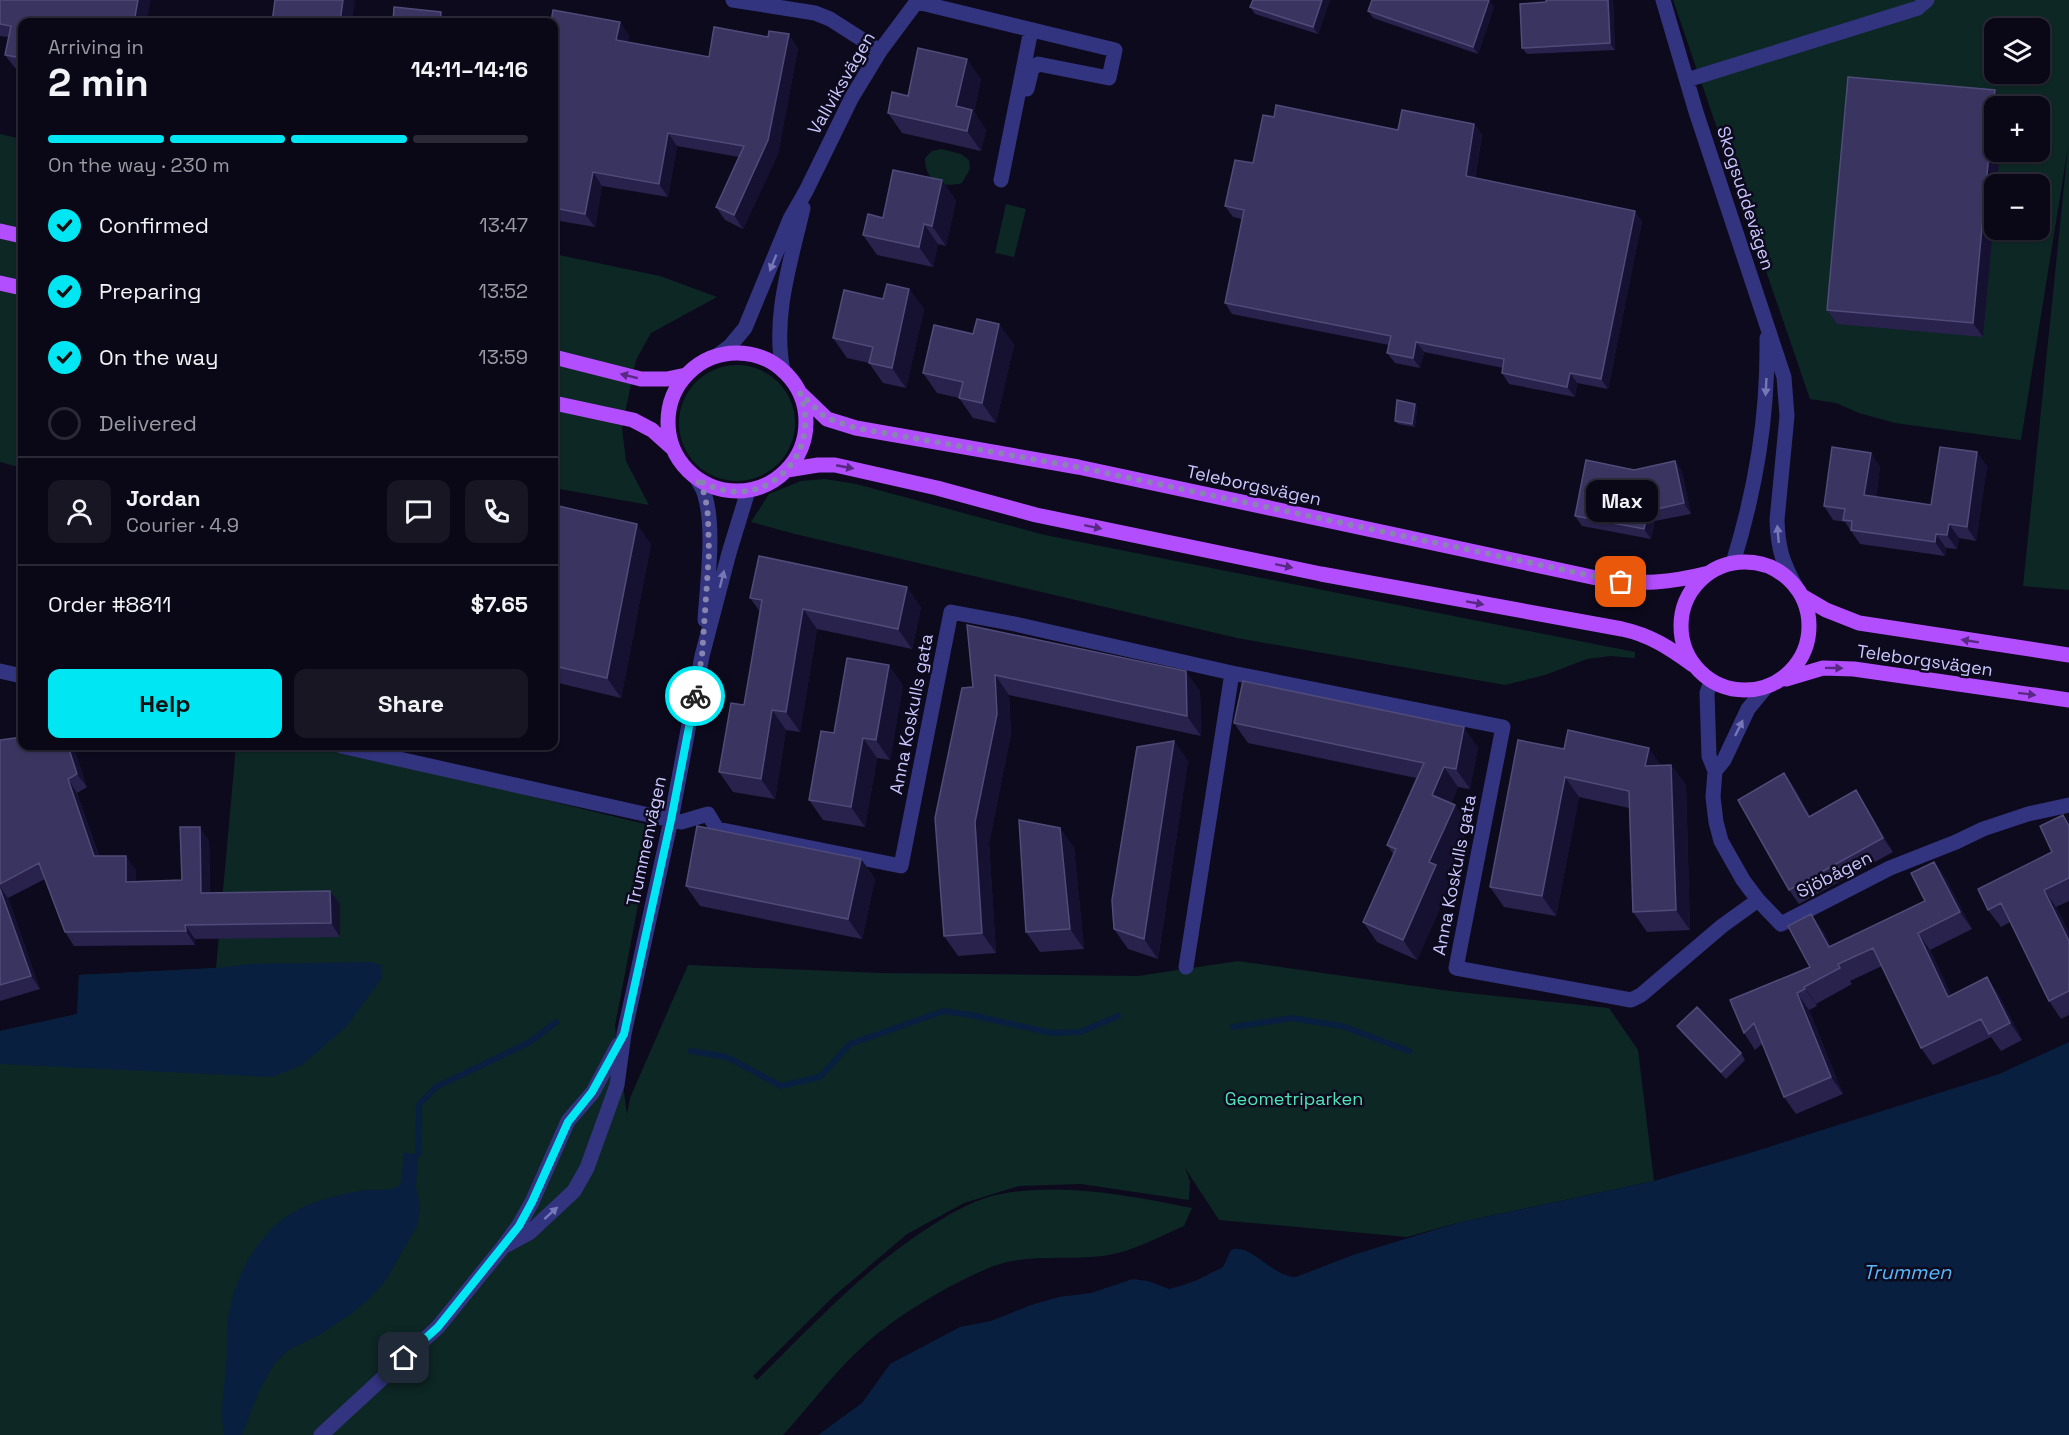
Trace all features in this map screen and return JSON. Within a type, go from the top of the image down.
[{"type":"main road","points":[[0,231],[18,235]]},
{"type":"main road","points":[[0,283],[18,287]]},
{"type":"main road","points":[[558,404],[633,420],[652,429],[672,448],[682,465],[697,479],[721,490],[748,491],[769,484],[787,470],[799,453],[805,434],[806,413],[800,393],[791,379],[769,361],[752,355],[729,353],[717,356],[695,366],[675,391],[669,409],[668,429],[672,448]]},
{"type":"main road","points":[[558,358],[641,379],[667,379],[686,375]]},
{"type":"main road","name":"Teleborgsvägen","points":[[800,393],[826,418],[856,428],[1078,467],[1601,579],[1640,584],[1660,583],[1709,573]]},
{"type":"main road","points":[[787,470],[835,465],[937,488],[1035,515],[1298,569],[1622,629],[1639,633],[1665,644],[1711,681],[1733,690],[1756,690],[1772,684],[1794,668],[1808,638],[1808,617],[1799,593],[1782,574],[1764,564],[1733,563],[1709,573],[1691,591],[1681,615],[1682,641],[1693,665]]},
{"type":"main road","name":"Teleborgsvägen","points":[[1799,593],[1826,610],[1859,623],[2069,655]]},
{"type":"main road","name":"Teleborgsvägen","points":[[1772,684],[1823,668],[1854,669],[2069,700]]},
{"type":"street","points":[[733,0],[771,4],[815,13],[837,23],[880,51]]},
{"type":"street","name":"Skogsuddevägen","points":[[1663,0],[1784,377],[1787,403],[1777,537],[1780,554],[1799,593]]},
{"type":"street","points":[[1687,80],[1918,8],[1927,0]]},
{"type":"street","points":[[917,1],[1115,50],[1109,78],[1038,64],[1032,69],[1027,89]]},
{"type":"street","name":"Vallviksvägen","points":[[717,356],[739,337],[750,318],[790,219],[852,97],[880,51],[917,1]]},
{"type":"street","points":[[1001,180],[1031,30]]},
{"type":"street","name":"Vallviksvägen","points":[[783,371],[780,354],[780,327],[784,290],[806,191]]},
{"type":"street","name":"Skogsuddevägen","points":[[1733,563],[1757,472],[1765,406],[1767,329]]},
{"type":"street","name":"Trummenvägen","points":[[697,479],[705,495],[708,516],[709,553],[702,656]]},
{"type":"street","name":"Trummenvägen","points":[[503,1247],[529,1233],[574,1191],[587,1168],[617,1085],[624,1034],[671,820],[702,656],[748,491]]},
{"type":"street","name":"Anna Koskulls gata","points":[[671,820],[681,822],[708,814],[717,829],[901,866],[951,612],[1015,624],[1232,673],[1503,728],[1456,968],[1631,1000],[1641,995],[1722,926],[1758,900]]},
{"type":"street","points":[[0,672],[18,675]]},
{"type":"street","points":[[1186,967],[1232,673]]},
{"type":"street","name":"Sjöbågen","points":[[1711,681],[1707,693],[1709,756],[1715,771],[1713,797],[1721,841],[1743,880],[1781,924],[1890,868],[1983,829],[2028,814],[2069,806]]},
{"type":"street","name":"Sjöbågen","points":[[1715,771],[1724,760],[1748,710],[1772,684]]},
{"type":"street","points":[[359,750],[671,820]]},
{"type":"street","name":"Trummenvägen","points":[[321,1435],[438,1327],[519,1226],[568,1122],[592,1092],[624,1034]]},
{"type":"green space","points":[[1673,0],[2069,0],[2069,590],[2023,586],[2068,147],[2021,440],[1895,423],[1859,413],[1836,403],[1810,399]]},
{"type":"green space","points":[[0,134],[18,138],[18,467],[0,462]]},
{"type":"green space","points":[[941,149],[961,154],[969,160],[970,169],[962,183],[941,184],[931,177],[925,166],[925,158],[932,151]]},
{"type":"green space","points":[[1006,204],[1026,209],[1014,257],[995,253]]},
{"type":"green space","points":[[558,255],[660,276],[717,297],[651,333],[636,360],[622,428],[626,461],[649,505],[558,489]]},
{"type":"green space","points":[[737,365],[759,370],[778,382],[790,401],[795,423],[790,445],[778,464],[759,476],[737,481],[715,476],[696,464],[684,445],[679,423],[684,401],[696,382],[715,370]]},
{"type":"green space","points":[[825,479],[856,484],[1045,535],[1635,652],[1635,658],[1610,656],[1587,659],[1545,675],[1505,685],[1237,638],[751,522],[769,494],[801,481]]},
{"type":"green space","name":"Geometriparken","points":[[236,750],[340,750],[653,826],[615,1026],[627,1114],[630,1098],[688,965],[881,973],[1138,976],[1238,961],[1450,991],[1609,1008],[1638,1050],[1654,1181],[1457,1223],[1407,1237],[1219,1220],[1185,1168],[1190,1181],[1189,1200],[1081,1184],[1019,1186],[964,1203],[907,1234],[834,1296],[753,1376],[757,1380],[840,1298],[884,1260],[940,1220],[976,1201],[1006,1193],[1053,1189],[1123,1195],[1192,1208],[1184,1226],[1124,1251],[1103,1256],[1007,1262],[949,1287],[902,1316],[869,1341],[839,1370],[783,1435],[0,1435],[0,1031],[77,1014],[79,975],[216,968]]},
{"type":"water","points":[[369,962],[382,965],[381,979],[347,1026],[302,1065],[272,1077],[0,1064],[0,1031],[77,1014],[79,975],[251,964]]},
{"type":"water","name":"Trummen","points":[[2069,1042],[2069,1435],[818,1435],[862,1403],[890,1364],[960,1327],[991,1321],[1031,1305],[1059,1297],[1091,1293],[1133,1279],[1148,1281],[1169,1289],[1180,1286],[1223,1267],[1231,1250],[1246,1251],[1278,1272],[1296,1277],[1353,1255],[1457,1223],[1654,1181],[1753,1152],[1999,1074]]},
{"type":"water","points":[[404,1153],[418,1154],[416,1187],[420,1204],[418,1224],[386,1280],[352,1313],[321,1334],[289,1350],[275,1363],[260,1389],[242,1435],[224,1435],[222,1403],[226,1371],[227,1329],[235,1290],[252,1254],[278,1223],[295,1211],[313,1203],[353,1192],[397,1187],[401,1183]]},
{"type":"building","points":[[0,0],[138,0],[135,18],[18,18],[18,57],[5,55],[11,26],[0,24]]},
{"type":"building","points":[[275,0],[343,0],[341,18],[273,18]]},
{"type":"building","points":[[1253,0],[1322,0],[1313,27],[1250,7]]},
{"type":"building","points":[[1372,0],[1489,0],[1473,47],[1368,11]]},
{"type":"building","points":[[1546,0],[1608,0],[1610,43],[1522,48],[1520,4],[1546,2]]},
{"type":"building","points":[[394,7],[441,12],[440,18],[393,18]]},
{"type":"building","points":[[553,10],[620,22],[616,40],[709,57],[714,27],[768,37],[769,31],[789,34],[768,140],[734,215],[716,207],[744,146],[668,133],[659,184],[593,172],[585,214],[558,209],[558,18],[552,18]]},
{"type":"building","points":[[918,48],[967,59],[956,106],[972,110],[967,131],[888,113],[892,92],[908,96]]},
{"type":"building","points":[[1848,77],[1995,90],[1994,96],[1984,96],[1984,162],[1988,162],[1987,174],[1984,174],[1984,206],[1973,323],[1827,310]]},
{"type":"building","points":[[1276,105],[1398,130],[1402,110],[1474,124],[1466,176],[1635,211],[1601,379],[1570,373],[1567,387],[1502,373],[1504,359],[1416,342],[1413,358],[1387,353],[1391,336],[1225,303],[1244,210],[1225,206],[1235,160],[1253,163],[1263,115],[1274,117]]},
{"type":"building","points":[[893,170],[942,180],[932,226],[924,224],[919,247],[863,235],[868,214],[883,218]]},
{"type":"building","points":[[887,284],[909,289],[892,368],[869,363],[873,347],[833,338],[844,290],[883,299]]},
{"type":"building","points":[[977,319],[999,324],[982,403],[959,398],[963,382],[923,373],[934,325],[973,334]]},
{"type":"building","points":[[1397,400],[1415,404],[1412,424],[1395,421]]},
{"type":"building","points":[[1832,447],[1871,453],[1864,495],[1931,505],[1940,447],[1977,452],[1967,527],[1949,524],[1947,535],[1936,534],[1935,542],[1851,530],[1852,521],[1843,520],[1845,509],[1824,506]]},
{"type":"building","points":[[1586,460],[1634,470],[1675,461],[1684,503],[1648,511],[1644,529],[1575,516]]},
{"type":"building","points":[[558,506],[637,524],[607,678],[558,667]]},
{"type":"building","points":[[759,556],[907,587],[898,629],[803,609],[786,712],[772,710],[761,779],[719,772],[731,703],[744,705],[762,600],[750,598]]},
{"type":"building","points":[[967,625],[1186,671],[1187,716],[995,675],[997,714],[975,822],[982,933],[944,936],[935,818],[962,688],[973,687]]},
{"type":"building","points":[[847,658],[889,665],[876,740],[863,738],[851,807],[809,800],[821,731],[834,733]]},
{"type":"building","points":[[1243,681],[1464,727],[1456,769],[1444,767],[1432,795],[1455,805],[1429,862],[1436,865],[1403,940],[1363,922],[1396,849],[1387,845],[1424,763],[1234,723]]},
{"type":"building","points":[[1568,730],[1649,748],[1645,766],[1671,765],[1676,910],[1633,912],[1629,791],[1565,777],[1542,896],[1490,887],[1518,740],[1564,749]]},
{"type":"building","points":[[18,738],[18,750],[69,750],[77,774],[68,779],[94,856],[126,856],[126,882],[182,880],[180,827],[200,827],[201,893],[330,891],[331,923],[185,925],[186,931],[65,932],[39,863],[0,884],[0,740]]},
{"type":"building","points":[[1174,741],[1144,939],[1114,929],[1112,900],[1137,747]]},
{"type":"building","points":[[1784,773],[1809,817],[1856,790],[1883,838],[1789,890],[1738,800]]},
{"type":"building","points":[[2063,815],[2069,826],[2069,878],[2044,890],[2069,941],[2069,991],[2049,1001],[2001,903],[1988,910],[1978,889],[2052,852],[2040,826]]},
{"type":"building","points":[[1019,820],[1060,828],[1070,929],[1026,932]]},
{"type":"building","points":[[697,826],[861,859],[848,919],[686,886]]},
{"type":"building","points":[[1934,862],[1960,912],[1918,933],[1948,997],[1987,977],[2010,1023],[1989,1034],[1981,1019],[1921,1048],[1873,948],[1838,964],[1840,968],[1797,993],[1831,1077],[1784,1097],[1754,1023],[1744,1033],[1730,1000],[1810,967],[1788,926],[1811,914],[1829,947],[1925,901],[1911,873]]},
{"type":"building","points":[[0,889],[31,976],[0,985]]},
{"type":"building","points":[[1697,1007],[1741,1053],[1721,1072],[1677,1026]]},
{"type":"waterway","points":[[691,1051],[727,1057],[781,1086],[820,1077],[850,1044],[944,1011],[1052,1033],[1080,1032],[1118,1016]]},
{"type":"waterway","points":[[1233,1027],[1292,1018],[1342,1026],[1409,1051]]},
{"type":"waterway","points":[[418,1154],[419,1105],[436,1087],[530,1042],[556,1022]]},
{"type":"way so far","points":[[695,696],[702,656],[709,553],[705,495],[697,479],[714,488],[741,492],[764,486],[779,478],[792,465],[802,447],[806,413],[800,393],[821,415],[856,428],[1078,467],[1621,582]]},
{"type":"place","name":"Max","points":[[1621,582]]},
{"type":"route","points":[[404,1358],[438,1327],[519,1226],[568,1122],[592,1092],[624,1034],[671,820],[695,696]]}]
